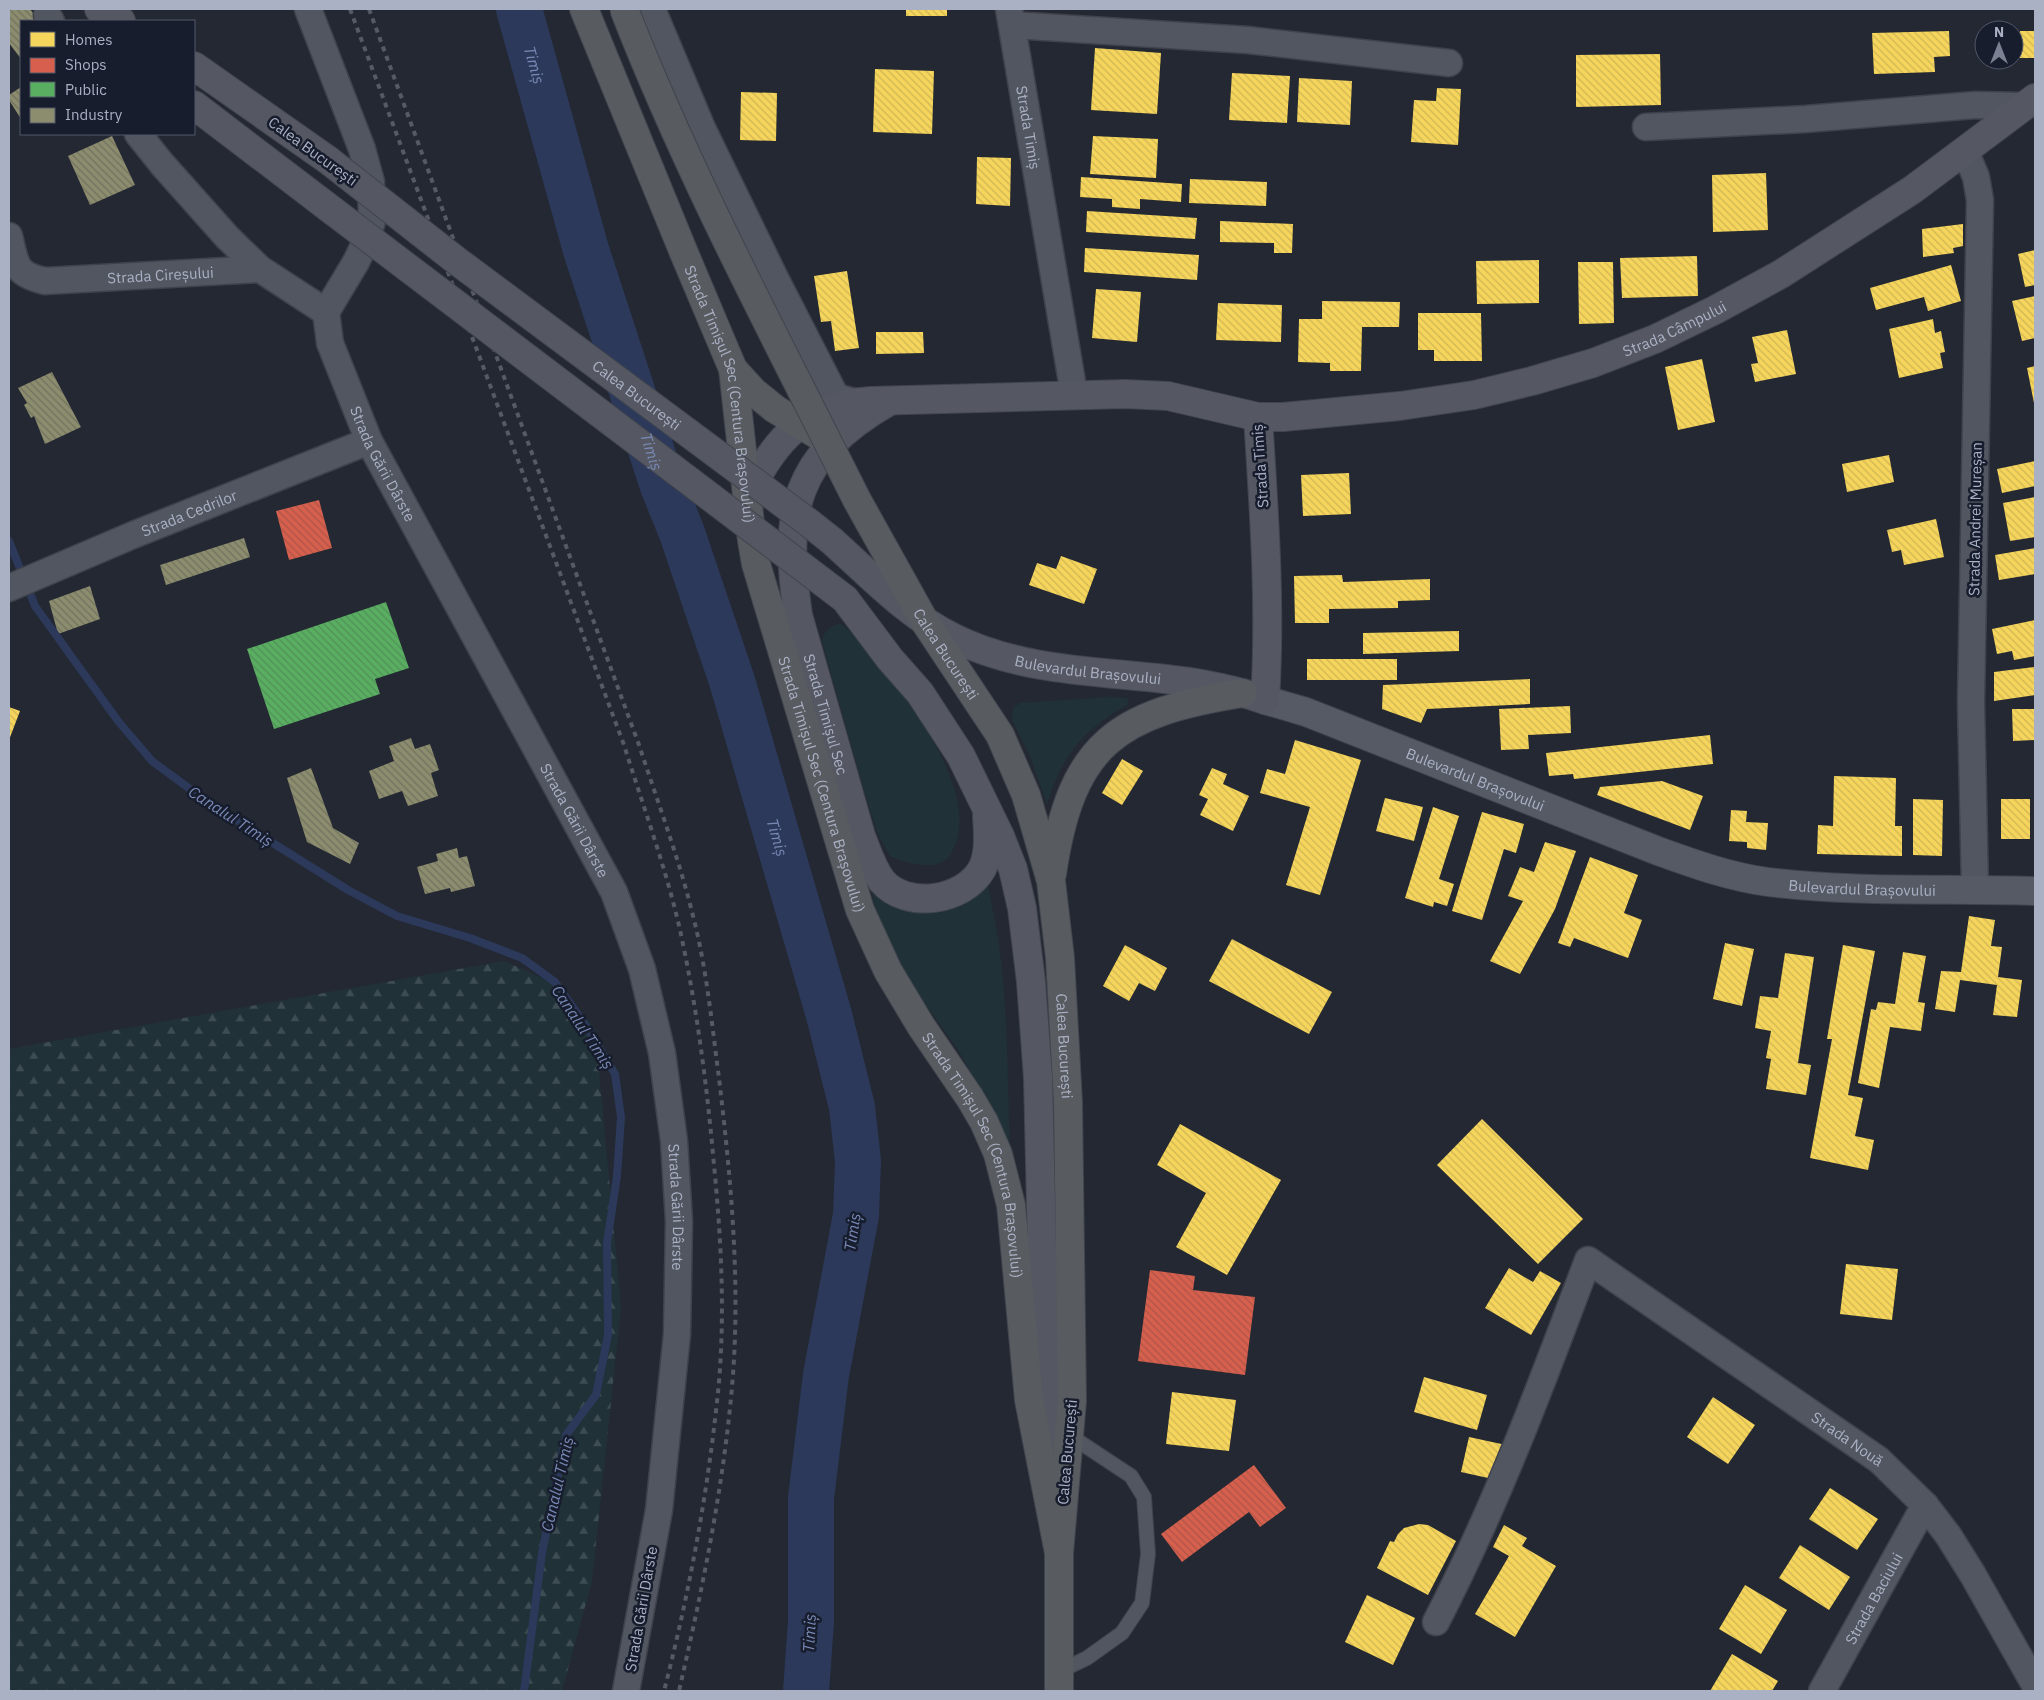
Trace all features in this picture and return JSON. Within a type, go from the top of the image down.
[{"type":"highway","name":"Strada Timișul Sec (Centura Brașovului)","points":[[584,9],[676,236],[733,369],[752,541],[762,591],[860,910],[888,971],[921,1026],[970,1098],[984,1122],[998,1154],[1011,1205],[1029,1400],[1059,1553]]},
{"type":"highway","points":[[624,9],[667,111],[776,342],[857,500],[925,622]]},
{"type":"highway","points":[[733,369],[754,392],[775,410],[831,443]]},
{"type":"highway","name":"Calea București","points":[[925,622],[1000,735],[1026,795],[1051,880],[1060,958],[1068,1102],[1072,1401],[1059,1553],[1060,1681]]},
{"type":"highway","points":[[1051,880],[1056,846],[1065,812],[1078,779],[1095,752],[1122,730],[1148,716],[1174,706],[1201,700],[1254,696]]},
{"type":"main road","points":[[84,9],[95,20]]},
{"type":"main road","points":[[99,9],[119,20]]},
{"type":"main road","name":"Calea București","points":[[195,67],[328,160],[457,261],[808,522],[925,622]]},
{"type":"main road","name":"Strada Câmpului","points":[[1258,417],[1400,406],[1474,395],[1532,381],[1602,360],[1655,339],[1715,310],[1781,274],[1912,190],[2030,102]]},
{"type":"main road","name":"Calea București","points":[[195,106],[845,599],[890,659],[920,693],[961,756],[986,804],[1013,869],[1022,908],[1030,973],[1038,1078],[1042,1248],[1059,1553]]},
{"type":"main road","name":"Strada Timiș","points":[[747,496],[761,468],[799,425],[820,412],[855,402],[1074,394],[1125,394],[1168,396],[1258,417],[1268,586],[1268,637],[1254,696]]},
{"type":"main road","name":"Strada Timișul Sec","points":[[888,402],[856,422],[831,443],[813,466],[804,484],[794,521],[791,544],[798,615],[858,827],[871,862],[882,880],[895,892],[914,899],[948,894],[966,886],[982,869],[988,845],[986,804]]},
{"type":"main road","name":"Bulevardul Brașovului","points":[[925,622],[954,638],[990,653],[1020,661],[1097,673],[1202,684],[1254,696],[1314,716],[1709,870],[1768,882],[1804,885],[2035,891]]},
{"type":"street","points":[[139,135],[227,237],[260,269],[326,312],[356,262],[366,241],[372,220],[371,182],[362,149],[308,9]]},
{"type":"street","points":[[652,9],[702,128],[836,397],[855,402]]},
{"type":"street","points":[[1010,17],[1248,40],[1450,63]]},
{"type":"street","name":"Strada Timiș","points":[[1010,17],[1074,394]]},
{"type":"street","points":[[1646,128],[1806,120],[2030,102]]},
{"type":"street","name":"Strada Andrei Mureșan","points":[[1965,151],[1976,177],[1980,200],[1972,702],[1975,889]]},
{"type":"street","name":"Strada Cireșului","points":[[9,236],[18,268],[30,278],[45,280],[260,269]]},
{"type":"street","name":"Strada Gării Dârste","points":[[326,312],[330,343],[369,441],[614,892],[642,969],[662,1053],[674,1141],[679,1221],[677,1334],[659,1510],[626,1691]]},
{"type":"street","name":"Strada Cedrilor","points":[[9,588],[133,535],[369,441]]},
{"type":"street","name":"Strada Nouă","points":[[1436,1622],[1492,1506],[1554,1352],[1588,1260],[1879,1460],[1924,1505],[1948,1536],[1973,1575],[2035,1685]]},
{"type":"street","name":"Strada Baciului","points":[[1822,1691],[1924,1505]]},
{"type":"lane","points":[[1060,1681],[1087,1658],[1122,1633],[1142,1603],[1148,1554],[1144,1497],[1130,1476],[1069,1435]]},
{"type":"green space","points":[[840,623],[864,646],[899,690],[929,734],[943,759],[953,785],[959,810],[958,834],[950,855],[938,864],[912,864],[890,856],[877,832],[822,641],[828,629]]},
{"type":"green space","points":[[1109,697],[1127,698],[1129,704],[1099,723],[1077,745],[1060,771],[1047,804],[1029,754],[1012,720],[1013,708],[1020,703]]},
{"type":"green space","points":[[985,869],[1002,970],[1007,1039],[1010,1153],[998,1121],[957,1048],[915,990],[900,965],[878,921],[872,894],[890,902]]},
{"type":"green space","points":[[504,961],[549,981],[595,1028],[621,1307],[592,1581],[562,1691],[9,1691],[9,1049]]},
{"type":"building: Homes","points":[[906,9],[947,9],[947,16],[906,16]]},
{"type":"building: Homes","points":[[1949,31],[1950,56],[1934,57],[1935,72],[1874,74],[1872,33]]},
{"type":"building: Homes","points":[[2024,31],[2035,31],[2035,58],[2024,58]]},
{"type":"building: Homes","points":[[1095,48],[1161,53],[1157,114],[1091,110]]},
{"type":"building: Homes","points":[[1660,54],[1661,105],[1576,107],[1576,55]]},
{"type":"building: Homes","points":[[875,69],[934,71],[932,134],[873,132]]},
{"type":"building: Homes","points":[[1232,73],[1290,76],[1287,123],[1229,120]]},
{"type":"building: Homes","points":[[1299,78],[1352,81],[1350,125],[1297,122]]},
{"type":"building: Homes","points":[[1437,88],[1461,89],[1458,145],[1411,142],[1414,100],[1436,101]]},
{"type":"building: Homes","points":[[741,92],[777,93],[776,141],[740,140]]},
{"type":"building: Homes","points":[[1093,136],[1158,139],[1156,178],[1090,174]]},
{"type":"building: Homes","points":[[977,157],[1011,158],[1010,206],[976,204]]},
{"type":"building: Homes","points":[[1766,173],[1768,230],[1713,232],[1712,175]]},
{"type":"building: Homes","points":[[1081,177],[1182,184],[1181,202],[1140,199],[1140,209],[1112,207],[1112,199],[1080,197]]},
{"type":"building: Homes","points":[[1190,179],[1267,182],[1266,206],[1189,203]]},
{"type":"building: Homes","points":[[1087,211],[1197,218],[1195,239],[1086,232]]},
{"type":"building: Homes","points":[[1220,221],[1293,224],[1292,253],[1274,253],[1274,243],[1220,242]]},
{"type":"building: Homes","points":[[1963,224],[1963,246],[1953,248],[1954,253],[1923,257],[1922,229]]},
{"type":"building: Homes","points":[[1085,248],[1199,255],[1197,280],[1084,272]]},
{"type":"building: Homes","points":[[2035,250],[2035,285],[2025,287],[2018,254]]},
{"type":"building: Homes","points":[[1697,256],[1698,296],[1622,298],[1620,258]]},
{"type":"building: Homes","points":[[1539,260],[1539,303],[1477,304],[1476,261]]},
{"type":"building: Homes","points":[[1578,262],[1613,262],[1614,323],[1579,324]]},
{"type":"building: Homes","points":[[1951,265],[1961,301],[1928,311],[1924,297],[1876,310],[1870,288]]},
{"type":"building: Homes","points":[[847,271],[859,348],[835,351],[831,321],[821,322],[814,276]]},
{"type":"building: Homes","points":[[1096,289],[1141,292],[1137,342],[1092,338]]},
{"type":"building: Homes","points":[[2035,296],[2035,338],[2022,341],[2012,301]]},
{"type":"building: Homes","points":[[1322,301],[1400,302],[1399,327],[1362,327],[1361,371],[1330,371],[1330,363],[1298,362],[1299,319],[1322,319]]},
{"type":"building: Homes","points":[[1218,303],[1282,305],[1281,342],[1216,340]]},
{"type":"building: Homes","points":[[1418,313],[1481,313],[1482,361],[1434,361],[1434,350],[1418,350]]},
{"type":"building: Homes","points":[[1933,319],[1935,333],[1941,331],[1945,352],[1940,353],[1943,368],[1899,378],[1889,329]]},
{"type":"building: Homes","points":[[1787,330],[1796,374],[1755,382],[1751,364],[1758,363],[1752,337]]},
{"type":"building: Homes","points":[[876,332],[923,332],[924,353],[876,354]]},
{"type":"building: Homes","points":[[1702,359],[1715,422],[1678,430],[1665,367]]},
{"type":"building: Homes","points":[[2035,366],[2035,403],[2034,403],[2027,368]]},
{"type":"building: Homes","points":[[1889,455],[1894,482],[1847,492],[1842,464]]},
{"type":"building: Homes","points":[[2035,461],[2035,486],[2002,493],[1997,469]]},
{"type":"building: Homes","points":[[1349,473],[1351,514],[1303,516],[1301,475]]},
{"type":"building: Homes","points":[[2035,497],[2035,537],[2010,541],[2003,503]]},
{"type":"building: Homes","points":[[1936,519],[1944,557],[1904,565],[1901,550],[1892,552],[1887,530]]},
{"type":"building: Homes","points":[[2035,548],[2035,574],[1999,580],[1995,555]]},
{"type":"building: Homes","points":[[1061,556],[1097,569],[1084,604],[1029,585],[1037,563],[1056,569]]},
{"type":"building: Homes","points":[[1342,575],[1343,582],[1430,579],[1430,600],[1398,601],[1398,608],[1329,609],[1329,623],[1295,623],[1294,576]]},
{"type":"building: Homes","points":[[2035,620],[2035,656],[2014,660],[2012,651],[1997,654],[1992,629]]},
{"type":"building: Homes","points":[[1459,631],[1459,651],[1363,654],[1363,633]]},
{"type":"building: Homes","points":[[1307,659],[1397,659],[1397,680],[1307,680]]},
{"type":"building: Homes","points":[[2035,667],[2035,695],[1994,701],[1994,672]]},
{"type":"building: Homes","points":[[1530,679],[1530,704],[1427,709],[1421,723],[1382,709],[1383,685]]},
{"type":"building: Homes","points":[[1570,706],[1571,733],[1528,735],[1529,749],[1501,750],[1499,709]]},
{"type":"building: Homes","points":[[9,707],[20,711],[9,740]]},
{"type":"building: Homes","points":[[2012,709],[2035,709],[2035,740],[2013,741]]},
{"type":"building: Homes","points":[[1710,735],[1713,764],[1574,779],[1573,774],[1549,776],[1546,753]]},
{"type":"building: Homes","points":[[1295,740],[1361,760],[1320,895],[1286,885],[1310,807],[1260,793],[1267,769],[1285,774]]},
{"type":"building: Homes","points":[[1122,759],[1143,771],[1122,805],[1102,793]]},
{"type":"building: Homes","points":[[1212,768],[1227,774],[1223,784],[1249,796],[1233,831],[1200,815],[1208,799],[1199,795]]},
{"type":"building: Homes","points":[[1834,776],[1896,778],[1895,826],[1902,826],[1902,856],[1817,854],[1818,825],[1833,826]]},
{"type":"building: Homes","points":[[1662,781],[1703,796],[1690,830],[1597,795],[1600,787]]},
{"type":"building: Homes","points":[[1385,798],[1423,807],[1414,841],[1376,831]]},
{"type":"building: Homes","points":[[1913,799],[1943,800],[1942,856],[1913,855]]},
{"type":"building: Homes","points":[[2001,799],[2030,799],[2030,839],[2001,839]]},
{"type":"building: Homes","points":[[1433,807],[1459,816],[1439,879],[1454,884],[1447,906],[1434,902],[1433,907],[1405,898]]},
{"type":"building: Homes","points":[[1731,810],[1747,811],[1746,822],[1768,823],[1766,850],[1747,848],[1747,842],[1729,841]]},
{"type":"building: Homes","points":[[1482,812],[1524,824],[1516,853],[1504,849],[1482,920],[1452,911]]},
{"type":"building: Homes","points":[[1545,842],[1576,851],[1555,909],[1520,974],[1490,961],[1523,901],[1508,896],[1520,867],[1534,872]]},
{"type":"building: Homes","points":[[1590,857],[1638,875],[1624,913],[1642,920],[1628,958],[1574,938],[1570,947],[1558,943]]},
{"type":"building: Homes","points":[[1969,916],[1995,920],[1991,946],[2002,947],[1998,977],[2022,980],[2017,1017],[1993,1015],[1997,985],[1960,980],[1955,1012],[1935,1009],[1941,971],[1961,972]]},
{"type":"building: Homes","points":[[1232,939],[1332,992],[1309,1034],[1209,981]]},
{"type":"building: Homes","points":[[1725,943],[1754,949],[1742,1006],[1713,999]]},
{"type":"building: Homes","points":[[1125,945],[1167,968],[1155,991],[1139,983],[1129,1001],[1103,986]]},
{"type":"building: Homes","points":[[1843,945],[1875,951],[1848,1095],[1863,1098],[1855,1136],[1874,1140],[1868,1170],[1810,1158],[1832,1039],[1827,1039]]},
{"type":"building: Homes","points":[[1903,952],[1926,956],[1918,1002],[1925,1003],[1921,1031],[1890,1027],[1879,1088],[1858,1083],[1871,1009],[1876,1010],[1878,1002],[1895,1004]]},
{"type":"building: Homes","points":[[1785,953],[1814,957],[1798,1063],[1811,1065],[1806,1095],[1766,1089],[1771,1059],[1766,1058],[1771,1031],[1755,1028],[1760,996],[1778,998]]},
{"type":"building: Homes","points":[[1482,1119],[1583,1219],[1538,1264],[1437,1165]]},
{"type":"building: Homes","points":[[1180,1124],[1281,1180],[1227,1275],[1176,1247],[1206,1193],[1157,1165]]},
{"type":"building: Homes","points":[[1846,1264],[1898,1269],[1892,1320],[1840,1314]]},
{"type":"building: Homes","points":[[1509,1268],[1533,1282],[1540,1271],[1561,1283],[1531,1335],[1485,1308]]},
{"type":"building: Homes","points":[[1424,1377],[1487,1395],[1477,1430],[1414,1412]]},
{"type":"building: Homes","points":[[1172,1392],[1236,1400],[1229,1451],[1166,1444]]},
{"type":"building: Homes","points":[[1713,1397],[1755,1425],[1728,1464],[1687,1437]]},
{"type":"building: Homes","points":[[1469,1437],[1506,1445],[1497,1480],[1461,1472]]},
{"type":"building: Homes","points":[[1830,1488],[1878,1519],[1857,1550],[1809,1519]]},
{"type":"building: Homes","points":[[1419,1524],[1428,1525],[1456,1541],[1428,1595],[1377,1568],[1390,1541],[1394,1542],[1404,1528]]},
{"type":"building: Homes","points":[[1504,1525],[1527,1538],[1522,1546],[1556,1566],[1515,1637],[1475,1614],[1509,1556],[1493,1547]]},
{"type":"building: Homes","points":[[1800,1545],[1850,1577],[1829,1610],[1779,1578]]},
{"type":"building: Homes","points":[[1745,1585],[1787,1610],[1761,1654],[1719,1629]]},
{"type":"building: Homes","points":[[1367,1595],[1415,1618],[1393,1665],[1345,1642]]},
{"type":"building: Homes","points":[[1732,1654],[1778,1681],[1772,1691],[1710,1691]]},
{"type":"building: Shops","points":[[319,500],[332,548],[289,560],[276,511]]},
{"type":"building: Shops","points":[[1150,1270],[1195,1276],[1193,1290],[1255,1297],[1245,1375],[1138,1361]]},
{"type":"building: Shops","points":[[1254,1465],[1286,1508],[1260,1527],[1249,1512],[1182,1562],[1161,1534]]},
{"type":"building: Public","points":[[386,602],[409,668],[375,679],[380,694],[274,729],[247,649]]},
{"type":"building: Industry","points":[[10,9],[30,9],[38,20],[20,20],[20,58],[9,43]]},
{"type":"building: Industry","points":[[20,88],[20,117],[9,100],[9,95]]},
{"type":"building: Industry","points":[[112,136],[135,185],[90,205],[68,156]]},
{"type":"building: Industry","points":[[52,372],[81,427],[45,444],[34,416],[31,418],[24,405],[27,403],[18,388]]},
{"type":"building: Industry","points":[[244,538],[250,557],[166,585],[160,565]]},
{"type":"building: Industry","points":[[90,586],[100,619],[58,634],[49,601]]},
{"type":"building: Industry","points":[[411,738],[415,749],[430,744],[439,770],[431,773],[438,796],[408,806],[402,791],[379,799],[369,771],[394,761],[389,746]]},
{"type":"building: Industry","points":[[311,768],[333,828],[359,843],[350,864],[307,842],[287,778]]},
{"type":"building: Industry","points":[[457,848],[459,858],[467,856],[475,886],[451,892],[450,888],[425,894],[417,867],[438,861],[436,854]]},
{"type":"waterway","name":"Timiș","points":[[519,9],[586,250],[663,486],[682,533],[732,681],[829,1015],[852,1107],[858,1161],[856,1215],[826,1375],[811,1498],[811,1622],[806,1691]]},
{"type":"waterway","name":"Canalul Timiș","points":[[9,541],[35,606],[118,721],[152,761],[209,803],[348,890],[397,916],[470,938],[522,958],[555,982],[586,1026],[615,1074],[621,1117],[617,1176],[607,1243],[608,1335],[596,1395],[566,1435],[542,1553],[524,1691]]},
{"type":"railway","points":[[350,9],[624,745],[668,884],[686,959],[701,1047],[711,1135],[720,1246],[722,1328],[715,1421],[698,1538],[664,1691]]},
{"type":"railway","points":[[369,9],[639,745],[682,876],[702,959],[719,1078],[731,1193],[735,1271],[735,1348],[728,1425],[717,1502],[704,1578],[679,1691]]}]
